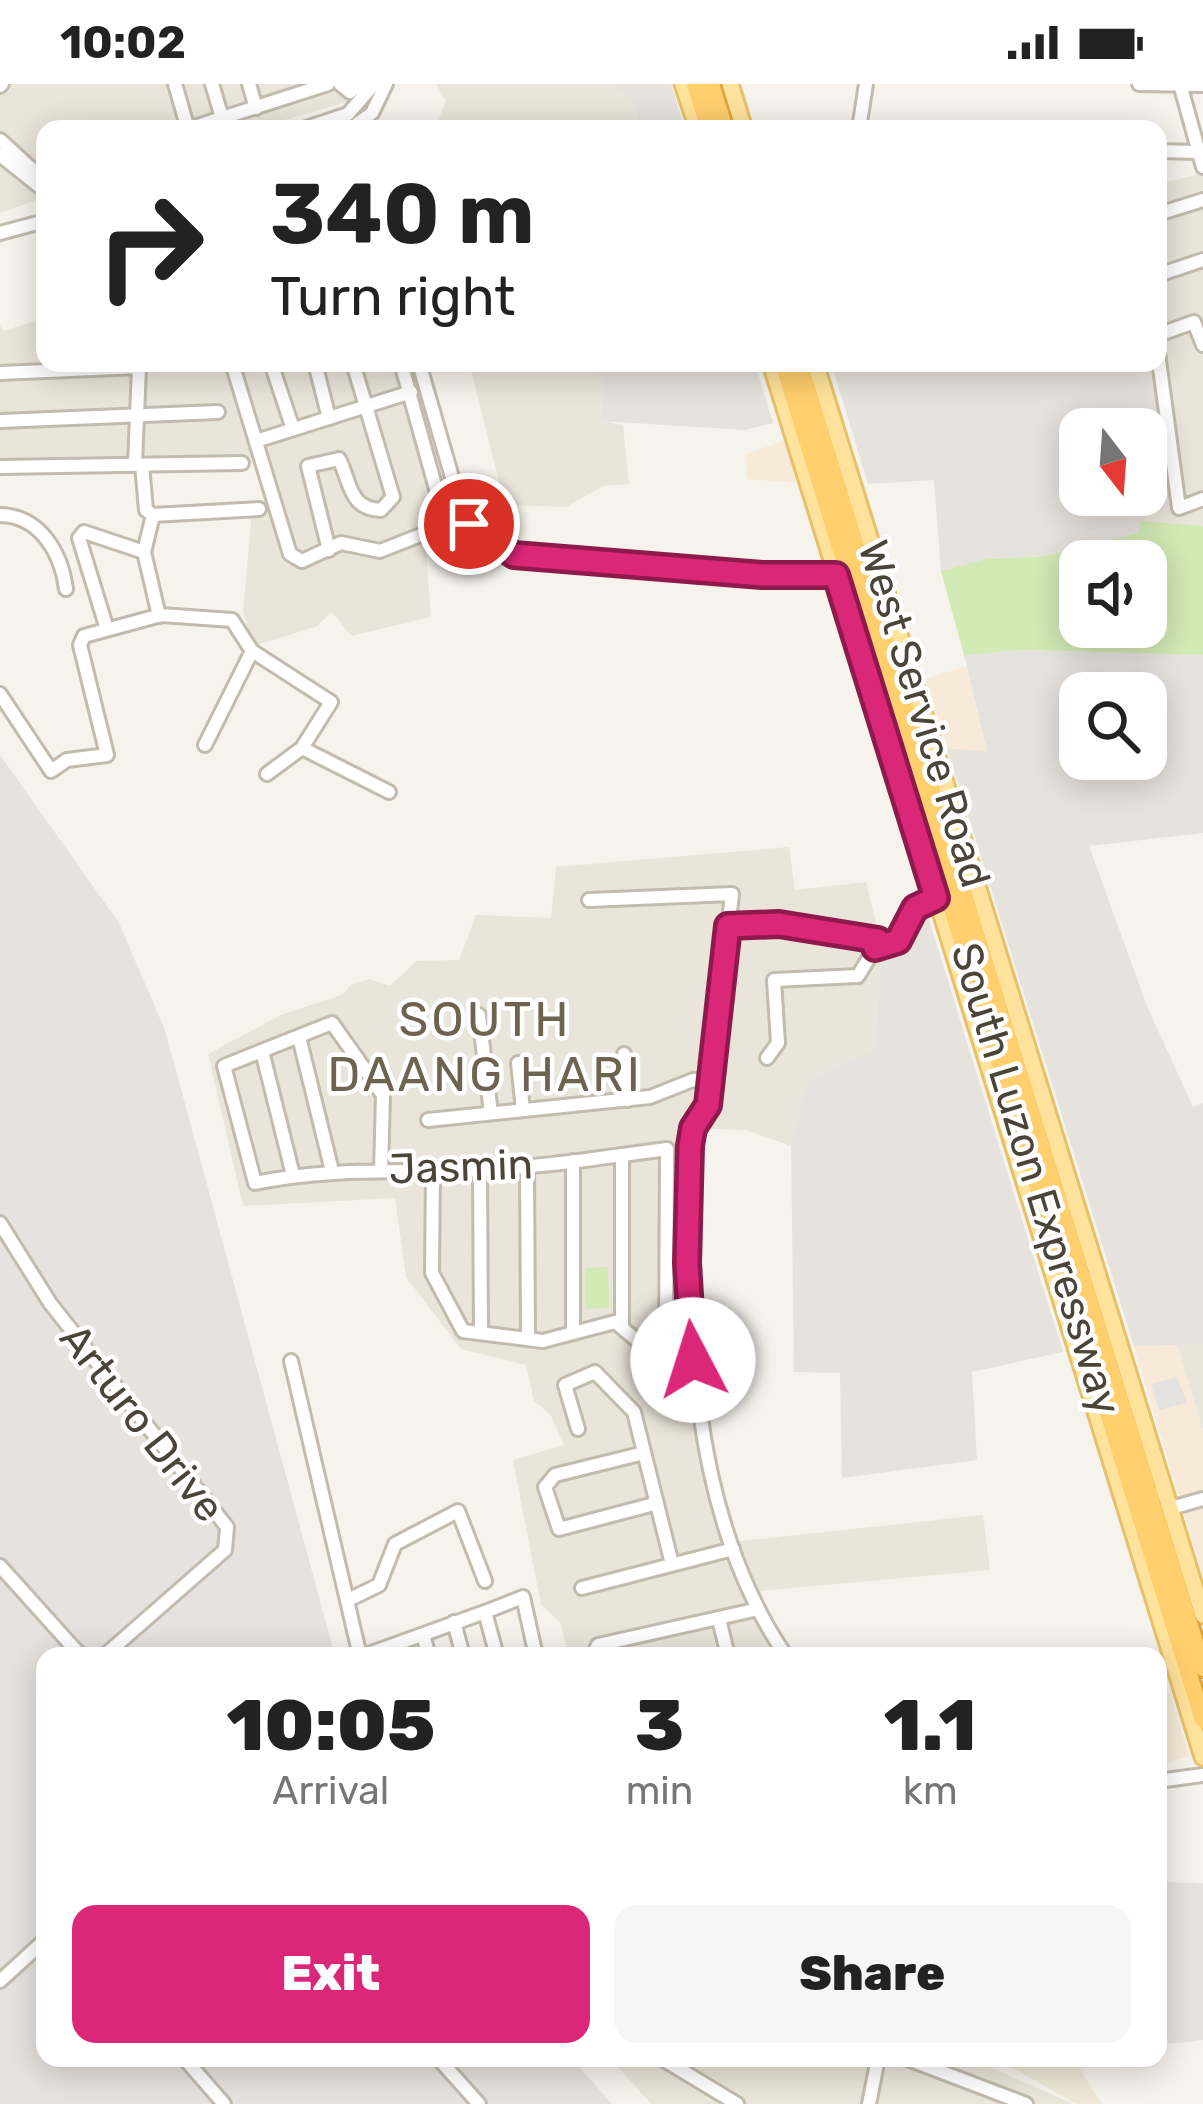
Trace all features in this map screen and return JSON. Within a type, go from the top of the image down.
[{"type":"highway","points":[[698,84],[709,120]]},
{"type":"highway","points":[[715,84],[726,120]]},
{"type":"highway","points":[[788,372],[1203,1700]]},
{"type":"highway","name":"South Luzon Expressway","points":[[788,372],[1203,1720]]},
{"type":"highway","points":[[805,372],[1203,1668]]},
{"type":"highway","name":"South Luzon Expressway","points":[[805,372],[1203,1645]]},
{"type":"main road","points":[[683,84],[695,120]]},
{"type":"main road","points":[[730,84],[741,120]]},
{"type":"main road","points":[[774,372],[1203,1757]]},
{"type":"main road","name":"West Service Road","points":[[818,372],[1203,1615]]},
{"type":"street","points":[[175,84],[185,120]]},
{"type":"street","points":[[212,84],[222,118]]},
{"type":"street","points":[[249,84],[256,107]]},
{"type":"street","points":[[216,120],[328,84]]},
{"type":"street","points":[[340,84],[350,92],[360,84]]},
{"type":"street","points":[[330,120],[348,114],[366,99],[374,84]]},
{"type":"street","points":[[362,120],[372,113],[386,84]]},
{"type":"street","points":[[860,120],[866,84]]},
{"type":"street","points":[[1139,84],[1203,85]]},
{"type":"street","points":[[1180,85],[1203,167]]},
{"type":"street","points":[[366,99],[375,120]]},
{"type":"street","points":[[0,140],[36,174]]},
{"type":"street","points":[[1167,152],[1198,152]]},
{"type":"street","points":[[0,155],[36,184]]},
{"type":"street","points":[[1167,211],[1203,200]]},
{"type":"street","points":[[0,233],[36,223]]},
{"type":"street","points":[[1167,271],[1203,260]]},
{"type":"street","points":[[1167,332],[1194,322],[1203,346]]},
{"type":"street","points":[[0,374],[36,372]]},
{"type":"street","points":[[138,372],[139,464],[146,510],[153,515],[259,509]]},
{"type":"street","points":[[235,372],[290,554],[302,561],[347,542],[380,551],[446,525],[404,372]]},
{"type":"street","points":[[274,372],[292,429]]},
{"type":"street","points":[[317,372],[329,418]]},
{"type":"street","points":[[329,550],[308,466],[342,461],[362,508],[381,510],[393,497],[356,372]]},
{"type":"street","points":[[422,372],[469,524],[514,555],[836,575]]},
{"type":"street","points":[[1161,372],[1179,508],[1203,500]]},
{"type":"street","points":[[256,441],[411,392]]},
{"type":"street","points":[[0,421],[218,412]]},
{"type":"street","points":[[0,466],[242,463]]},
{"type":"street","points":[[0,515],[18,515],[49,541],[65,589]]},
{"type":"street","points":[[153,515],[144,551],[159,616]]},
{"type":"street","points":[[107,629],[81,534],[144,551]]},
{"type":"street","points":[[0,694],[51,771],[68,760],[107,755],[80,645],[84,636],[159,616],[232,620],[252,651],[331,702],[302,748],[267,774]]},
{"type":"street","points":[[205,745],[252,651]]},
{"type":"street","points":[[302,748],[389,792]]},
{"type":"street","points":[[589,900],[732,894],[712,1081],[690,1146],[687,1263],[693,1360],[709,1462],[733,1549],[754,1610],[779,1647]]},
{"type":"street","points":[[875,948],[898,941],[915,908],[936,898]]},
{"type":"street","points":[[728,926],[782,924],[878,940],[858,976],[774,980],[778,1043],[767,1058]]},
{"type":"street","points":[[479,1015],[491,1113]]},
{"type":"street","points":[[293,1174],[262,1051],[332,1024],[383,1095],[381,1171]]},
{"type":"street","points":[[299,1036],[332,1171]]},
{"type":"street","name":"Jasmin","points":[[262,1051],[224,1066],[255,1183],[332,1171],[527,1167],[667,1149],[666,1354]]},
{"type":"street","points":[[624,1054],[628,1100]]},
{"type":"street","points":[[518,1063],[523,1110]]},
{"type":"street","points":[[428,1120],[628,1100],[661,1094],[693,1080],[712,1081]]},
{"type":"street","points":[[622,1155],[622,1327]]},
{"type":"street","points":[[573,1161],[573,1332]]},
{"type":"street","points":[[527,1167],[528,1339]]},
{"type":"street","points":[[480,1170],[482,1333]]},
{"type":"street","points":[[433,1171],[432,1274],[463,1331],[543,1341],[608,1321],[651,1352],[693,1360]]},
{"type":"street","name":"Arturo Drive","points":[[0,1223],[50,1303],[227,1528],[226,1550],[114,1647]]},
{"type":"street","points":[[291,1361],[359,1647]]},
{"type":"street","points":[[578,1429],[565,1385],[595,1372],[634,1412],[653,1504],[672,1564]]},
{"type":"street","points":[[644,1453],[555,1475],[545,1487],[559,1529],[653,1504]]},
{"type":"street","points":[[1171,1508],[1203,1499]]},
{"type":"street","points":[[348,1600],[379,1585],[395,1544],[458,1511],[485,1581]]},
{"type":"street","points":[[582,1588],[733,1549]]},
{"type":"street","points":[[0,1566],[73,1647]]},
{"type":"street","points":[[388,1647],[523,1597],[534,1647]]},
{"type":"street","points":[[612,1647],[754,1610]]},
{"type":"street","points":[[485,1612],[495,1647]]},
{"type":"street","points":[[719,1618],[726,1647]]},
{"type":"street","points":[[454,1622],[461,1647]]},
{"type":"street","points":[[423,1635],[426,1647]]},
{"type":"street","points":[[1167,1779],[1203,1775]]},
{"type":"street","points":[[0,1981],[36,1948]]},
{"type":"street","points":[[192,2067],[224,2104]]},
{"type":"street","points":[[446,2067],[479,2104]]},
{"type":"street","points":[[676,2067],[737,2104]]},
{"type":"street","points":[[868,2104],[876,2067]]},
{"type":"street","points":[[928,2067],[1026,2104]]},
{"type":"shaded area","points":[[0,84],[364,84],[353,100],[285,120],[36,120],[36,163],[23,154],[36,165],[36,200],[0,213]]},
{"type":"shaded area","points":[[436,84],[612,84],[632,102],[638,120],[439,120],[446,101]]},
{"type":"shaded area","points":[[612,84],[671,84],[682,120],[638,120],[632,102]]},
{"type":"shaded area","points":[[1203,173],[1203,526],[1141,521],[1144,516],[1167,516],[1167,509],[1173,508],[1167,408],[1163,408],[1159,372],[1167,372],[1167,182]]},
{"type":"shaded area","points":[[36,321],[36,372],[410,372],[457,527],[425,539],[431,617],[351,636],[332,612],[317,626],[254,646],[243,612],[252,512],[272,510],[258,458],[0,465],[0,325],[3,331]]},
{"type":"shaded area","points":[[471,372],[605,372],[600,420],[623,425],[629,484],[603,486],[566,507],[505,505]]},
{"type":"shaded area","points":[[605,372],[758,372],[773,423],[746,430],[600,421]]},
{"type":"shaded area","points":[[834,372],[1155,372],[1160,408],[1059,408],[1059,516],[1144,516],[1138,533],[1110,540],[1059,540],[1059,553],[985,559],[941,571],[934,480],[868,484]]},
{"type":"shaded area","points":[[789,439],[802,483],[747,479],[746,454]]},
{"type":"shaded area","points":[[1167,457],[1174,508],[1167,509]]},
{"type":"shaded area","points":[[1025,650],[1203,655],[1203,833],[1089,846],[1147,1006],[1193,1107],[1203,1103],[1203,1344],[1134,1346],[947,748],[987,752],[964,655]]},
{"type":"shaded area","points":[[966,666],[987,753],[947,748],[925,679]]},
{"type":"shaded area","points":[[0,755],[119,923],[165,1030],[333,1647],[36,1647],[36,2067],[579,2067],[612,2104],[0,2104]]},
{"type":"shaded area","points":[[789,847],[795,890],[866,882],[882,947],[874,1051],[806,1082],[791,1146],[746,1130],[682,1128],[682,1380],[692,1382],[731,1542],[983,1515],[990,1570],[749,1592],[774,1647],[567,1647],[560,1622],[541,1605],[513,1460],[564,1445],[550,1414],[534,1401],[526,1365],[461,1349],[406,1277],[395,1198],[243,1206],[208,1054],[281,1015],[342,995],[352,984],[370,979],[390,986],[416,961],[459,960],[476,915],[551,918],[556,867]]},
{"type":"shaded area","points":[[925,907],[1063,1352],[972,1372],[977,1460],[842,1478],[840,1373],[794,1372],[791,1146],[806,1082],[874,1050],[882,947],[897,946]]},
{"type":"shaded area","points":[[1177,1344],[1203,1344],[1203,1431]]},
{"type":"shaded area","points":[[1177,1344],[1203,1431],[1203,1578],[1134,1346]]},
{"type":"shaded area","points":[[1177,1377],[1187,1403],[1159,1410],[1151,1384]]},
{"type":"shaded area","points":[[1167,1693],[1170,1693],[1189,1756],[1167,1763]]},
{"type":"shaded area","points":[[1167,1882],[1203,1883],[1203,2040],[1167,2044]]},
{"type":"shaded area","points":[[618,2067],[990,2067],[1073,2104],[651,2104]]},
{"type":"shaded area","points":[[1010,2067],[1079,2067],[1102,2104],[1077,2104]]},
{"type":"green space","points":[[1141,521],[1203,526],[1203,655],[1025,650],[964,655],[941,571],[985,559],[1059,553],[1059,648],[1167,648],[1167,540],[1110,540],[1138,533]]},
{"type":"green space","points":[[608,1267],[609,1308],[585,1309],[585,1268]]},
{"type":"district","name":"SOUTH DAANG HARI","points":[[485,1046]]},
{"type":"route","points":[[469,524],[480,536],[514,555],[762,575],[836,575],[936,898],[915,908],[898,941],[875,948],[878,940],[782,924],[728,926],[708,1105],[693,1128],[690,1146],[687,1263],[693,1360]]}]
